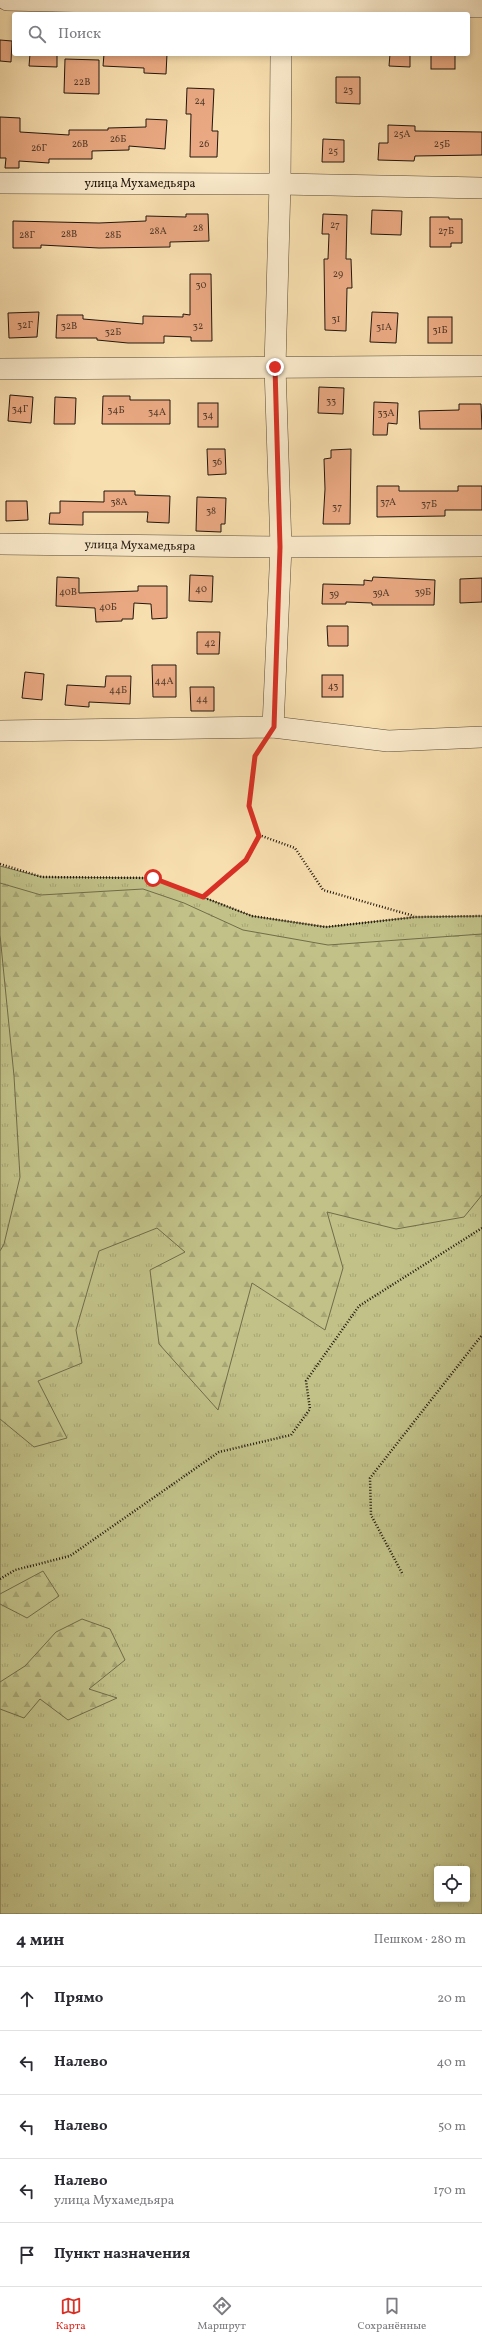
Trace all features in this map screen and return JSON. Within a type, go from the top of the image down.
[{"type":"street","points":[[7,0],[281,7],[482,7]]},
{"type":"street","points":[[274,727],[280,547],[275,367],[280,184],[281,56]]},
{"type":"street","name":"улица Мухамедьяра","points":[[0,183],[280,184],[482,188]]},
{"type":"street","points":[[0,369],[482,366]]},
{"type":"street","name":"улица Мухамедьяра","points":[[0,544],[280,547],[482,546]]},
{"type":"street","points":[[0,731],[274,727],[388,741],[482,737]]},
{"type":"path","points":[[203,897],[246,860],[259,836],[249,806],[255,756],[274,727]]},
{"type":"path","points":[[259,836],[295,848],[323,890],[416,917]]},
{"type":"path","points":[[0,864],[42,877],[153,878],[252,916],[326,927],[416,917],[482,916]]},
{"type":"path","points":[[0,1579],[15,1570],[70,1556],[219,1452],[291,1435],[310,1408],[306,1381],[359,1306],[482,1228]]},
{"type":"path","points":[[402,1573],[371,1516],[370,1478],[482,1335]]},
{"type":"green space","points":[[0,866],[42,877],[153,878],[252,916],[326,927],[416,917],[482,916],[482,1914],[0,1914]]},
{"type":"green space","points":[[0,883],[41,895],[143,889],[184,903],[243,930],[328,945],[482,934],[482,1195],[464,1217],[396,1229],[327,1212],[343,1268],[325,1330],[252,1283],[218,1410],[159,1344],[150,1270],[185,1252],[157,1228],[99,1251],[76,1330],[82,1363],[38,1381],[67,1438],[34,1447],[0,1419],[0,1251],[4,1244],[20,1177],[14,1076],[0,935]]},
{"type":"green space","points":[[43,1571],[59,1596],[27,1618],[0,1604],[0,1594]]},
{"type":"green space","points":[[82,1619],[110,1629],[125,1660],[89,1689],[117,1698],[68,1720],[40,1699],[24,1718],[0,1709],[0,1682],[25,1666],[56,1632]]},
{"type":"building","points":[[0,40],[12,41],[11,62],[0,61]]},
{"type":"building","points":[[30,56],[57,56],[57,67],[29,66]]},
{"type":"building","points":[[104,56],[167,56],[166,74],[144,73],[144,68],[103,66]]},
{"type":"building","points":[[390,56],[410,56],[410,67],[389,66]]},
{"type":"building","points":[[431,56],[455,56],[455,69],[431,69]]},
{"type":"building","points":[[65,59],[99,60],[99,94],[64,93]]},
{"type":"building","points":[[336,77],[360,77],[360,104],[336,103]]},
{"type":"building","points":[[187,88],[214,89],[212,131],[218,131],[217,157],[190,157],[191,114],[186,114]]},
{"type":"building","points":[[0,117],[20,118],[20,132],[69,135],[69,130],[108,130],[108,128],[146,127],[146,119],[167,120],[165,149],[129,146],[129,150],[92,151],[92,159],[49,159],[49,163],[19,161],[19,168],[5,168],[6,158],[0,158]]},
{"type":"building","points":[[388,125],[415,126],[415,131],[482,132],[482,155],[415,156],[414,161],[378,160],[379,143],[388,143]]},
{"type":"building","points":[[323,139],[344,140],[344,162],[322,162]]},
{"type":"building","points":[[372,210],[402,211],[401,235],[371,234]]},
{"type":"building","points":[[186,214],[208,214],[209,241],[170,242],[170,247],[99,248],[41,245],[41,248],[13,248],[13,221],[99,223],[146,221],[146,216],[186,217]]},
{"type":"building","points":[[323,214],[347,215],[346,259],[351,259],[352,288],[347,288],[346,331],[325,330],[324,259],[328,259],[329,234],[322,234]]},
{"type":"building","points":[[430,217],[462,219],[462,243],[451,243],[451,247],[430,247]]},
{"type":"building","points":[[190,274],[211,274],[212,341],[191,341],[191,337],[164,336],[164,343],[128,343],[97,340],[97,338],[56,338],[57,315],[83,315],[83,319],[143,324],[143,316],[183,317],[183,314],[190,315]]},
{"type":"building","points":[[39,312],[37,337],[9,338],[8,313]]},
{"type":"building","points":[[372,312],[398,313],[396,343],[370,342]]},
{"type":"building","points":[[428,317],[452,317],[452,343],[428,343]]},
{"type":"building","points":[[319,387],[344,388],[343,414],[318,413]]},
{"type":"building","points":[[10,395],[33,397],[31,423],[8,421]]},
{"type":"building","points":[[103,396],[130,396],[130,400],[170,400],[170,424],[102,424]]},
{"type":"building","points":[[55,397],[76,398],[75,424],[54,424]]},
{"type":"building","points":[[374,402],[398,403],[397,424],[388,423],[387,435],[373,435]]},
{"type":"building","points":[[198,403],[218,403],[218,427],[198,427]]},
{"type":"building","points":[[459,404],[481,404],[482,429],[420,429],[419,411],[459,410]]},
{"type":"building","points":[[207,449],[225,449],[226,474],[208,475]]},
{"type":"building","points":[[351,449],[350,524],[323,524],[325,489],[324,459],[331,458],[331,450]]},
{"type":"building","points":[[377,486],[399,486],[399,491],[458,491],[458,486],[482,486],[482,510],[445,510],[445,516],[377,517]]},
{"type":"building","points":[[104,491],[135,491],[135,495],[170,496],[169,523],[147,522],[148,512],[83,512],[83,525],[49,524],[50,513],[60,513],[60,501],[104,502]]},
{"type":"building","points":[[197,497],[226,498],[225,524],[221,524],[221,532],[196,531]]},
{"type":"building","points":[[6,501],[27,501],[28,520],[6,521]]},
{"type":"building","points":[[190,575],[213,576],[212,602],[189,601]]},
{"type":"building","points":[[57,577],[79,578],[79,593],[138,591],[138,586],[167,586],[167,618],[152,619],[151,604],[134,603],[133,619],[96,622],[95,608],[56,606]]},
{"type":"building","points":[[373,577],[435,580],[434,605],[372,605],[372,603],[346,602],[346,604],[322,604],[323,584],[364,585],[364,580],[372,581]]},
{"type":"building","points":[[482,578],[482,602],[460,603],[460,579]]},
{"type":"building","points":[[327,626],[348,626],[348,646],[328,646]]},
{"type":"building","points":[[197,632],[220,632],[219,654],[197,654]]},
{"type":"building","points":[[152,665],[176,665],[176,697],[153,697]]},
{"type":"building","points":[[25,672],[44,674],[42,700],[22,698]]},
{"type":"building","points":[[322,675],[343,675],[343,697],[322,697]]},
{"type":"building","points":[[106,676],[131,676],[130,704],[89,702],[89,707],[65,705],[67,685],[105,687]]},
{"type":"building","points":[[190,687],[214,687],[214,711],[191,711]]},
{"type":"route","points":[[153,878],[203,897],[246,860],[259,836],[249,806],[255,756],[274,727],[280,547],[275,367]]}]
